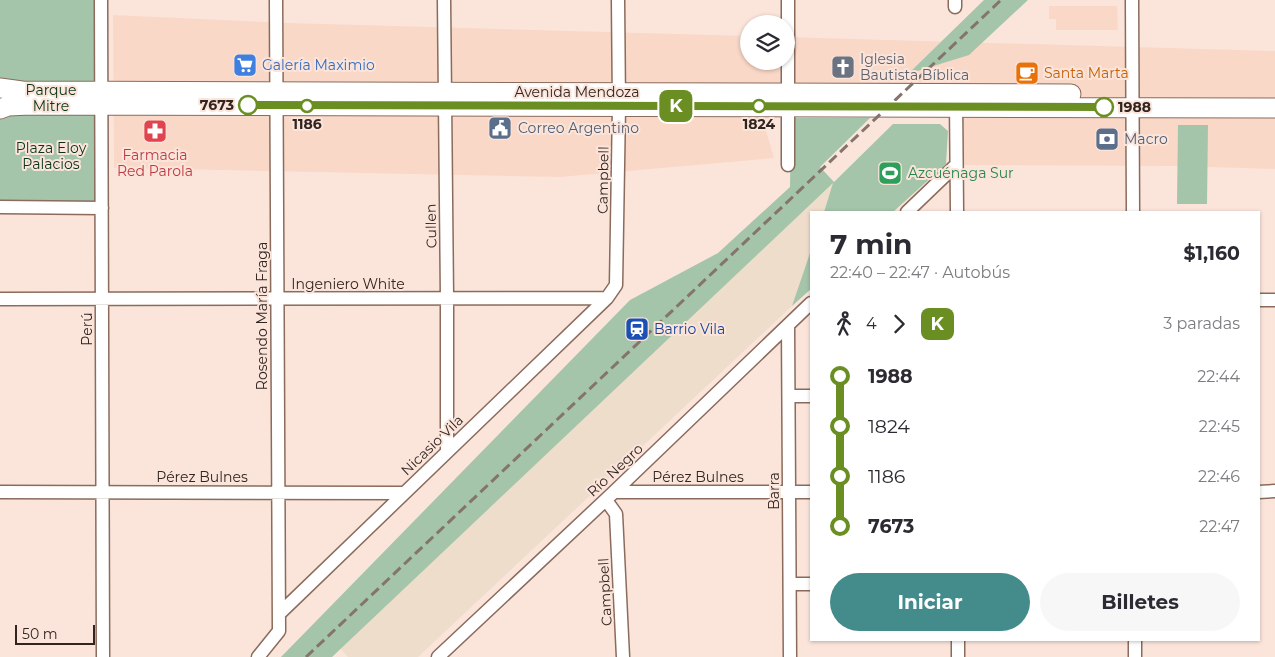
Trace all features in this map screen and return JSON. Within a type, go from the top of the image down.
[{"type":"main road","name":"Avenida Mendoza","points":[[0,88],[102,98],[277,99],[1133,100],[1275,95]]},
{"type":"main road","name":"Avenida Mendoza","points":[[0,109],[8,106],[102,98]]},
{"type":"main road","name":"Avenida Mendoza","points":[[1133,100],[1275,108]]},
{"type":"street","name":"Perú","points":[[102,0],[103,657]]},
{"type":"street","name":"Rosendo María Fraga","points":[[258,657],[279,631],[276,0]]},
{"type":"street","name":"Cullen","points":[[444,0],[448,298],[447,452]]},
{"type":"street","name":"Campbell","points":[[607,298],[616,285],[619,99],[618,0]]},
{"type":"street","points":[[788,0],[788,165]]},
{"type":"street","points":[[1132,0],[1133,211]]},
{"type":"street","points":[[956,100],[956,211]]},
{"type":"street","points":[[908,211],[956,165]]},
{"type":"street","points":[[0,207],[102,208]]},
{"type":"street","name":"Ingeniero White","points":[[0,299],[607,298]]},
{"type":"street","name":"Nicasio Vila","points":[[279,614],[607,298]]},
{"type":"street","points":[[1260,300],[1275,300]]},
{"type":"street","name":"Río Negro","points":[[438,657],[610,496],[810,304]]},
{"type":"street","name":"Barra","points":[[788,325],[790,657]]},
{"type":"street","points":[[789,396],[810,396]]},
{"type":"street","name":"Pérez Bulnes","points":[[0,492],[404,493]]},
{"type":"street","name":"Pérez Bulnes","points":[[610,496],[810,492]]},
{"type":"street","points":[[1260,492],[1275,492]]},
{"type":"street","name":"Campbell","points":[[610,496],[616,514],[623,657]]},
{"type":"street","points":[[790,584],[810,584]]},
{"type":"street","points":[[958,641],[958,657]]},
{"type":"street","points":[[1134,641],[1135,657]]},
{"type":"shaded area","points":[[1049,6],[1117,6],[1118,30],[1056,30],[1056,19],[1049,19]]},
{"type":"shaded area","points":[[113,15],[289,23],[740,36],[740,70],[795,70],[795,37],[1275,51],[1275,169],[1178,166],[956,165],[956,107],[759,107],[774,158],[560,177],[114,168]]},
{"type":"shaded area","points":[[834,182],[824,211],[810,211],[810,253],[792,306],[418,657],[348,657],[337,645]]},
{"type":"green space","name":"Parque Mitre","points":[[0,0],[101,0],[102,208],[0,207]]},
{"type":"green space","points":[[984,0],[1028,0],[969,55],[908,74]]},
{"type":"green space","points":[[794,118],[870,118],[820,167],[834,182],[893,124],[940,124],[948,131],[946,164],[894,211],[824,211],[833,183],[332,657],[281,657],[630,300],[718,253],[790,187],[791,123]]},
{"type":"green space","points":[[1178,125],[1208,125],[1207,204],[1177,204]]},
{"type":"green space","points":[[810,253],[810,290],[792,306]]},
{"type":"railway","points":[[306,657],[1001,0]]},
{"type":"bus line","name":"K","points":[[248,105],[1104,107]]},
{"type":"place","name":"Galería Maximio","points":[[245,65]]},
{"type":"place","name":"Iglesia Bautista Bíblica","points":[[843,67]]},
{"type":"place","name":"Santa Marta","points":[[1027,73]]},
{"type":"place","name":"7673","points":[[248,105]]},
{"type":"place","name":"1186","points":[[307,106]]},
{"type":"place","name":"1824","points":[[759,106]]},
{"type":"place","name":"1988","points":[[1104,107]]},
{"type":"place","name":"Correo Argentino","points":[[500,128]]},
{"type":"place","name":"Farmacia Red Parola","points":[[155,131]]},
{"type":"place","name":"Macro","points":[[1107,139]]},
{"type":"place","name":"Azcuénaga Sur","points":[[890,173]]},
{"type":"place","name":"Barrio Vila","points":[[637,329]]},
{"type":"park label","name":"Plaza Eloy Palacios","points":[[51,156]]}]
